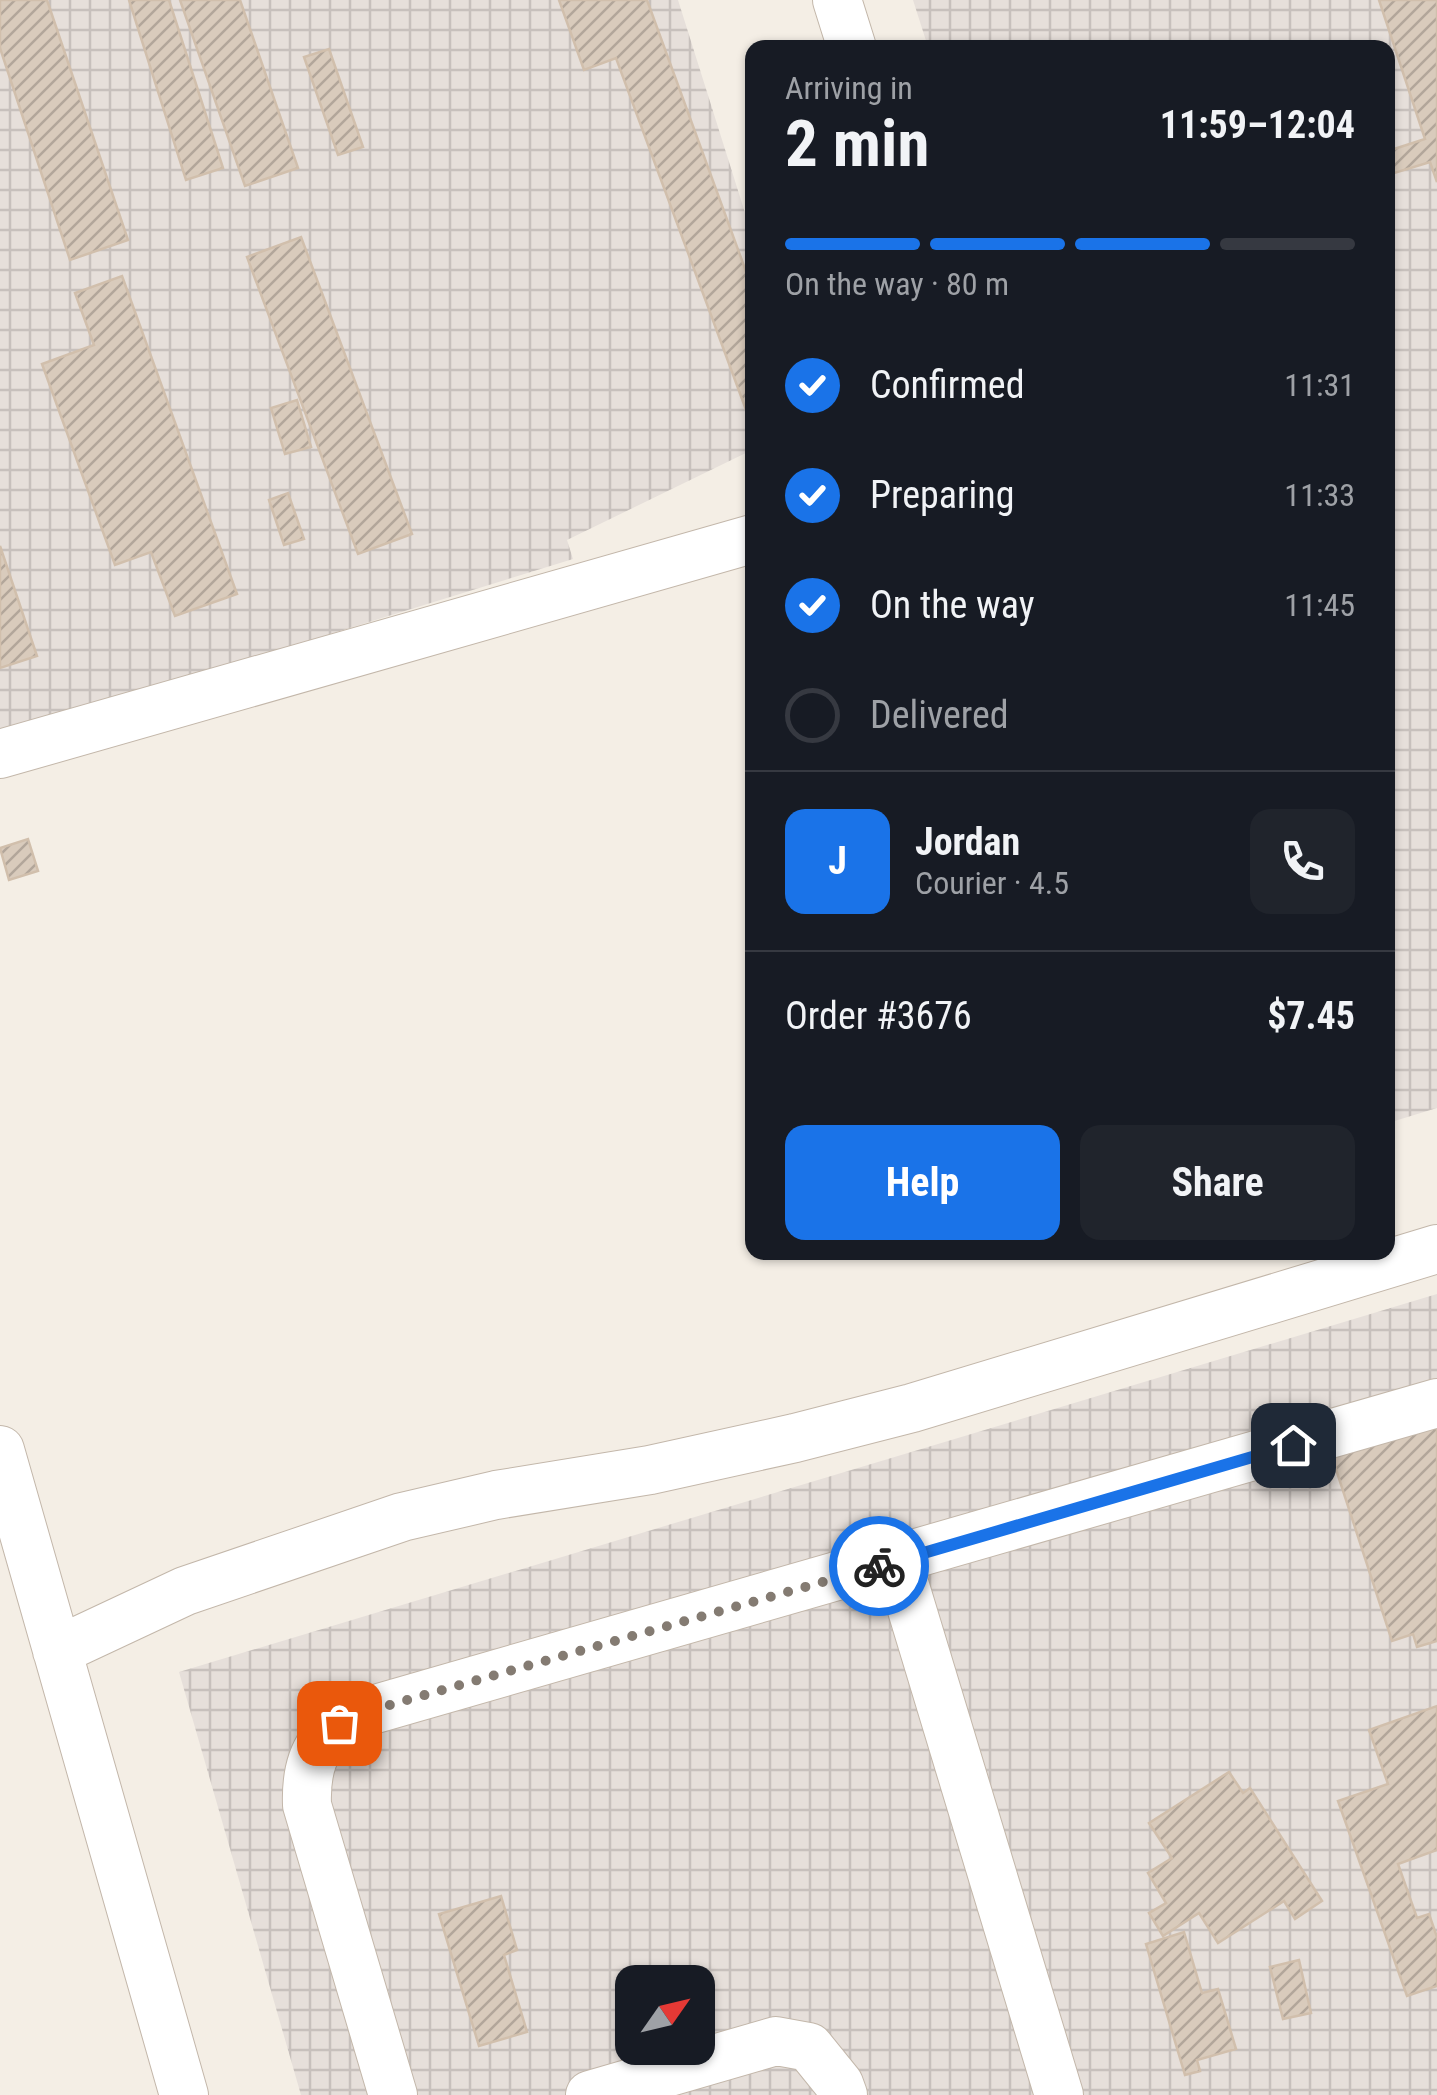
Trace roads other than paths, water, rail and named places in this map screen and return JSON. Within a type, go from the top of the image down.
[{"type":"street","points":[[836,0],[849,40]]},
{"type":"street","points":[[0,754],[745,541]]},
{"type":"street","points":[[58,1651],[185,1591],[402,1517],[496,1495],[650,1470],[912,1408],[1437,1250]]},
{"type":"street","points":[[393,2095],[307,1805],[306,1780],[316,1748],[339,1723],[1437,1402]]},
{"type":"street","points":[[0,1450],[184,2095]]},
{"type":"street","points":[[897,1560],[1059,2095]]},
{"type":"street","points":[[590,2095],[776,2041],[810,2047],[840,2084],[843,2095]]}]
